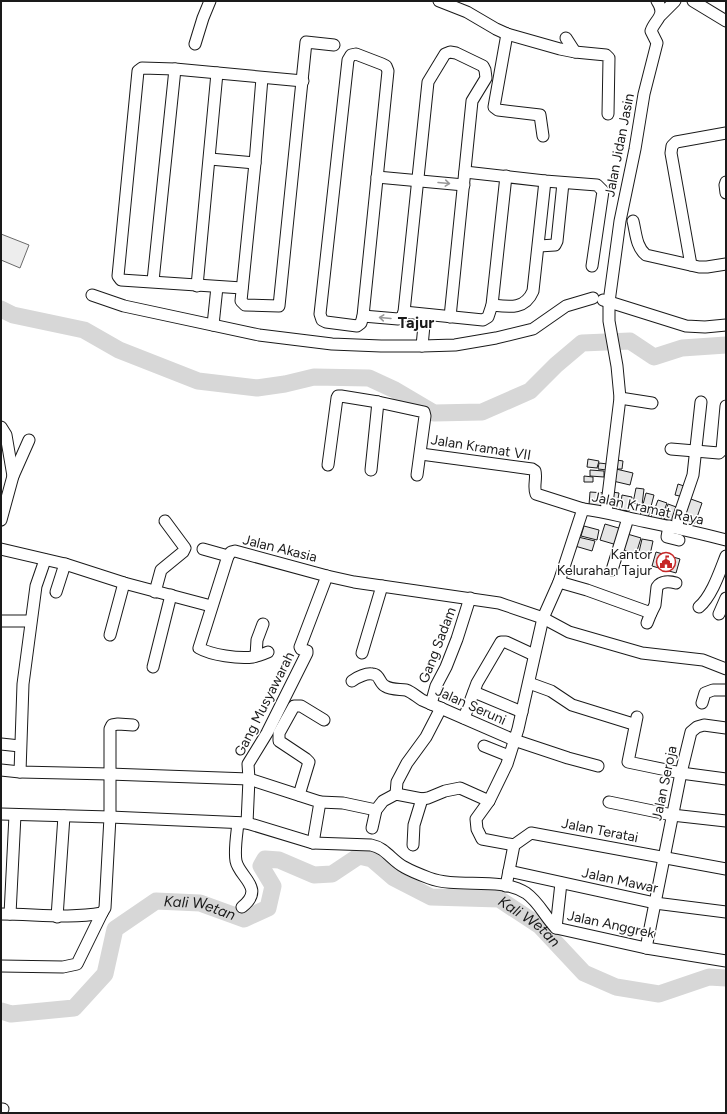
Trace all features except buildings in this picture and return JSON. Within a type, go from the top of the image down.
[{"type":"street","points":[[195,44],[210,1]]},
{"type":"street","points":[[439,1],[468,12],[486,24],[507,34],[574,52],[608,56],[608,114]]},
{"type":"street","points":[[656,1],[660,6],[661,15]]},
{"type":"street","points":[[661,15],[676,1]]},
{"type":"street","points":[[693,1],[726,22]]},
{"type":"street","name":"Jalan Jidan Jasin","points":[[609,302],[620,221],[635,149],[644,94],[657,43],[656,39],[651,34],[651,31],[661,15]]},
{"type":"street","points":[[507,34],[494,107],[498,110],[540,115],[543,136]]},
{"type":"street","points":[[566,38],[574,52]]},
{"type":"street","points":[[262,78],[241,301],[245,305],[279,306],[306,42],[334,45]]},
{"type":"street","points":[[362,316],[402,318],[404,312],[428,82],[445,54],[450,52],[456,53],[483,66],[486,78],[472,102],[450,317]]},
{"type":"street","points":[[356,54],[386,66],[388,71],[377,177],[362,323],[357,326],[326,322],[322,320],[320,314],[348,60],[351,55],[356,54]]},
{"type":"street","points":[[242,288],[121,280],[118,276],[138,71],[142,68],[175,69],[303,81]]},
{"type":"street","points":[[153,281],[175,69]]},
{"type":"street","points":[[197,286],[217,73]]},
{"type":"street","points":[[691,265],[671,154],[672,146],[676,142],[726,133]]},
{"type":"street","points":[[210,160],[255,163]]},
{"type":"street","points":[[465,172],[563,183],[597,185],[603,191],[592,266]]},
{"type":"street","points":[[404,312],[484,320],[488,317],[492,305],[506,176]]},
{"type":"street","points":[[377,177],[464,185]]},
{"type":"street","points":[[492,305],[513,308],[522,304],[531,297],[539,246],[545,181]]},
{"type":"street","points":[[726,182],[726,193]]},
{"type":"street","points":[[539,246],[555,245],[557,241],[563,183]]},
{"type":"street","points":[[634,221],[638,244],[641,251],[646,255],[707,267],[726,264]]},
{"type":"street","points":[[213,325],[217,287]]},
{"type":"street","points":[[92,295],[124,306],[259,335],[332,344],[455,345],[496,338],[533,329],[566,306],[593,298],[686,326],[705,327],[726,325]]},
{"type":"street","points":[[606,512],[620,398],[617,366],[609,321],[609,302]]},
{"type":"street","points":[[424,344],[428,315]]},
{"type":"street","points":[[328,465],[338,396],[378,402],[424,412],[418,475]]},
{"type":"street","points":[[620,398],[652,403]]},
{"type":"street","points":[[371,470],[378,402]]},
{"type":"street","points":[[679,540],[667,537],[678,519],[694,475],[701,402]]},
{"type":"street","points":[[671,448],[716,454],[721,452],[726,406]]},
{"type":"street","points":[[1,427],[6,435],[13,476]]},
{"type":"street","points":[[1,520],[13,476],[29,440]]},
{"type":"street","name":"Jalan Kramat VII","points":[[421,454],[532,469],[535,471],[536,475],[536,494],[583,509]]},
{"type":"street","name":"Jalan Kramat Raya","points":[[514,845],[482,839],[477,829],[476,819],[489,802],[509,756],[522,712],[543,618],[559,582],[583,509],[606,512],[726,540]]},
{"type":"street","points":[[612,570],[628,518]]},
{"type":"street","points":[[155,592],[161,570],[183,552],[185,548],[165,521]]},
{"type":"street","points":[[1,549],[66,564],[155,592],[211,606]]},
{"type":"street","points":[[203,549],[228,556]]},
{"type":"street","name":"Jalan Akasia","points":[[256,656],[233,656],[210,653],[199,648],[228,556],[231,552],[235,551],[354,582],[499,603],[543,618],[569,632],[642,653],[702,660],[726,669]]},
{"type":"street","points":[[699,607],[704,603],[709,595],[726,556]]},
{"type":"street","points":[[20,772],[23,684],[30,621],[36,586],[45,560]]},
{"type":"street","points":[[56,592],[66,564]]},
{"type":"street","name":"Gang Musyawarah","points":[[249,779],[248,764],[267,733],[307,653],[307,651],[300,648],[327,576]]},
{"type":"street","points":[[559,582],[587,590],[649,618],[655,605],[657,587],[666,582],[676,583]]},
{"type":"street","points":[[110,635],[124,583]]},
{"type":"street","points":[[362,653],[382,586]]},
{"type":"street","points":[[153,667],[171,595]]},
{"type":"street","name":"Gang Sadam","points":[[431,704],[436,686],[446,667],[457,639],[470,598]]},
{"type":"street","points":[[719,614],[726,598]]},
{"type":"street","points":[[1,621],[30,621]]},
{"type":"street","points":[[262,624],[257,640],[256,656],[268,652]]},
{"type":"street","points":[[464,718],[477,683],[501,642],[506,642],[534,655]]},
{"type":"street","name":"Jalan Seruni","points":[[352,681],[358,677],[375,674],[378,676],[383,685],[387,687],[405,690],[431,704],[514,740],[568,758],[598,766]]},
{"type":"street","points":[[529,683],[552,691],[572,705],[634,720],[628,762],[726,779]]},
{"type":"street","points":[[702,703],[705,693],[709,690],[726,690]]},
{"type":"street","points":[[474,692],[522,712]]},
{"type":"street","points":[[299,795],[309,762],[279,741],[279,733],[294,706],[297,705],[324,720]]},
{"type":"street","points":[[396,794],[397,782],[407,762],[426,737],[441,708]]},
{"type":"street","points":[[1,966],[63,967],[76,964],[105,908],[110,817],[110,729],[112,725],[133,725]]},
{"type":"street","name":"Jalan Seroja","points":[[646,948],[672,815],[691,732],[697,727],[704,725],[726,728]]},
{"type":"street","points":[[1,744],[20,746]]},
{"type":"street","points":[[484,746],[509,756]]},
{"type":"street","points":[[1,770],[20,772],[249,779],[320,802],[343,803],[376,810]]},
{"type":"street","points":[[242,907],[250,899],[251,893],[249,881],[236,861],[249,779]]},
{"type":"street","points":[[372,828],[376,810],[386,798],[396,794],[422,799],[445,791],[460,788],[489,802]]},
{"type":"street","points":[[413,845],[414,825],[422,799]]},
{"type":"street","points":[[314,843],[320,802]]},
{"type":"street","points":[[609,802],[672,815],[726,822]]},
{"type":"street","name":"Jalan Anggrek","points":[[1,814],[242,823],[314,843],[366,844],[379,847],[403,867],[430,879],[452,882],[479,882],[521,890],[534,900],[556,928],[646,948],[726,961]]},
{"type":"street","points":[[15,815],[6,914],[57,917],[102,913]]},
{"type":"street","points":[[57,917],[64,816]]},
{"type":"street","name":"Jalan Teratai","points":[[514,845],[532,833],[726,869]]},
{"type":"street","points":[[506,886],[514,845]]},
{"type":"street","name":"Jalan Mawar","points":[[509,871],[655,903],[726,912]]},
{"type":"street","points":[[556,928],[561,883]]},
{"type":"shaded area","points":[[1,234],[29,245],[20,268],[1,260]]},
{"type":"waterway","points":[[1,309],[13,315],[84,330],[119,350],[198,381],[257,388],[285,384],[314,377],[369,378],[395,390],[434,413],[482,412],[530,391],[556,365],[582,343],[630,341],[654,357],[682,348],[726,345]]},
{"type":"waterway","name":"Kali Wetan","points":[[1,1011],[11,1014],[74,1008],[105,974],[115,929],[156,901],[200,903],[244,919],[268,908],[273,886],[261,866],[265,859],[279,860],[314,875],[332,874],[359,856],[372,859],[394,878],[431,897],[499,899],[540,926],[584,973],[616,987],[659,994],[709,977],[726,978]]},
{"type":"place","name":"Kantor Kelurahan Tajur","points":[[666,562]]},
{"type":"district","name":"Tajur","points":[[416,322]]}]
